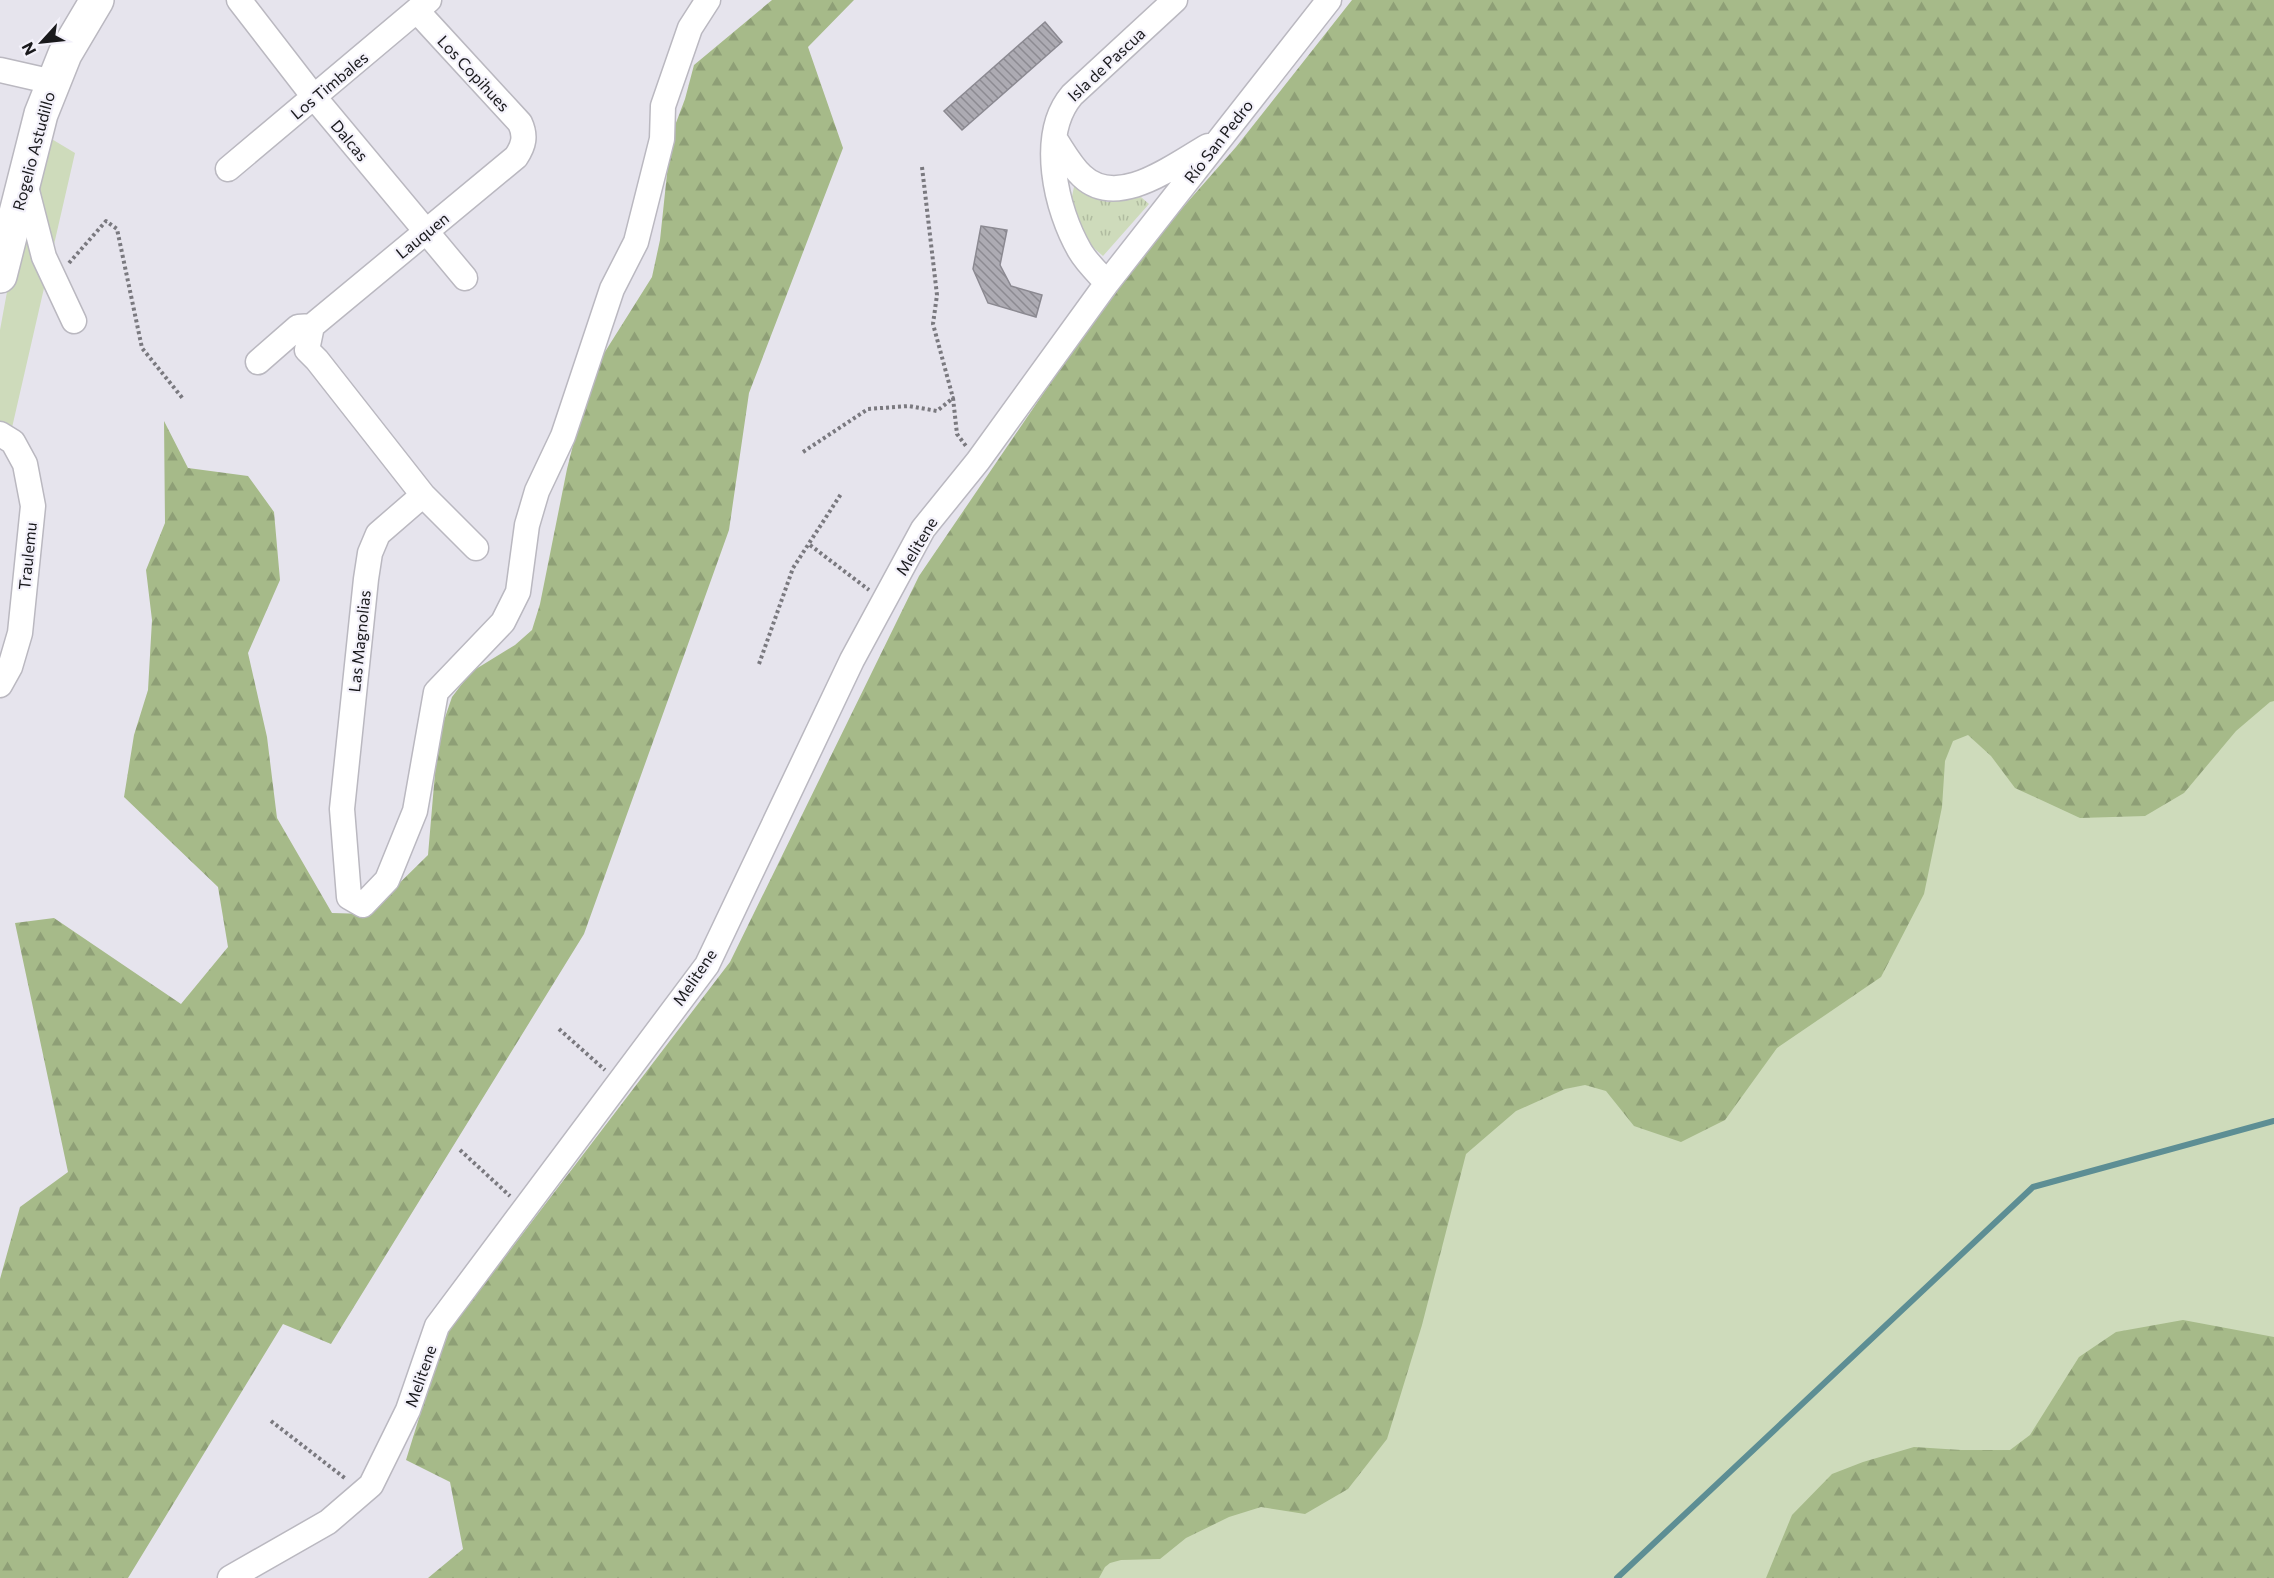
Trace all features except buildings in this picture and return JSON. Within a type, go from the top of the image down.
[{"type":"street","name":"Rogelio Astudillo","points":[[0,276],[25,183],[40,114],[74,37],[97,0]]},
{"type":"street","name":"Dalcas","points":[[239,0],[314,98],[465,278]]},
{"type":"street","name":"Las Magnolias","points":[[423,495],[378,534],[370,553],[342,809],[349,897],[363,905],[387,880],[415,811],[436,692],[503,622],[518,592],[527,525],[537,491],[563,436],[612,289],[636,242],[662,139],[663,106],[690,28],[708,0]]},
{"type":"street","name":"Isla de Pascua","points":[[1107,283],[1081,254],[1065,223],[1053,167],[1059,114],[1072,95],[1175,0]]},
{"type":"street","name":"Río San Pedro","points":[[1107,283],[1329,0]]},
{"type":"street","name":"Los Timbales","points":[[228,169],[423,5]]},
{"type":"street","name":"Los Copihues","points":[[423,5],[520,123],[524,138]]},
{"type":"street","points":[[0,70],[53,82]]},
{"type":"street","name":"Lauquen","points":[[258,362],[298,327],[312,326],[427,232],[516,157],[524,138]]},
{"type":"street","points":[[1055,139],[1083,177],[1104,189],[1123,189],[1148,180],[1218,141]]},
{"type":"street","points":[[25,183],[44,257],[74,321]]},
{"type":"street","name":"Melitene","points":[[230,1578],[328,1522],[371,1485],[408,1410],[437,1326],[707,965],[852,660],[923,529],[978,461],[1107,283]]},
{"type":"street","points":[[312,326],[307,350],[423,495],[476,548]]},
{"type":"street","name":"Traulemu","points":[[0,434],[13,442],[25,464],[33,506],[20,633],[10,667],[0,685]]},
{"type":"path","points":[[922,167],[938,295],[933,324],[953,398],[957,434],[978,461]]},
{"type":"path","points":[[55,279],[106,221],[117,229],[142,348],[184,400]]},
{"type":"path","points":[[803,452],[868,409],[909,406],[938,411],[953,398]]},
{"type":"path","points":[[759,663],[793,568],[841,494]]},
{"type":"path","points":[[810,544],[884,601]]},
{"type":"path","points":[[559,1029],[619,1082]]},
{"type":"path","points":[[460,1150],[524,1208]]},
{"type":"path","points":[[271,1421],[363,1492]]},
{"type":"green space","points":[[772,0],[854,0],[808,47],[843,148],[749,393],[729,530],[584,934],[331,1344],[283,1324],[128,1578],[0,1578],[0,1279],[20,1207],[68,1172],[15,923],[54,918],[181,1004],[228,947],[218,887],[124,797],[134,735],[148,690],[152,620],[146,570],[165,523],[164,421],[188,468],[248,476],[274,512],[280,580],[248,653],[267,737],[277,818],[332,913],[368,914],[428,855],[438,738],[452,697],[471,672],[515,645],[532,630],[540,604],[567,469],[591,374],[652,277],[660,240],[671,136],[685,99],[694,65]]},
{"type":"green space","points":[[1352,0],[2274,0],[2274,1578],[428,1578],[463,1549],[450,1482],[406,1460],[444,1337],[730,962],[919,576],[1126,272],[1236,147]]},
{"type":"green space","points":[[50,138],[75,153],[11,432],[0,428],[0,330],[9,281]]},
{"type":"green space","points":[[1075,182],[1107,202],[1141,197],[1149,204],[1103,256],[1089,244],[1070,206]]},
{"type":"green space","points":[[2274,701],[2274,1337],[2183,1320],[2116,1332],[2079,1357],[2030,1435],[2010,1450],[1914,1447],[1832,1474],[1792,1515],[1766,1578],[1099,1578],[1110,1563],[1121,1560],[1160,1559],[1186,1538],[1229,1517],[1261,1507],[1305,1514],[1348,1489],[1387,1439],[1422,1325],[1466,1154],[1516,1111],[1565,1089],[1585,1085],[1606,1091],[1634,1126],[1681,1142],[1725,1120],[1777,1048],[1881,977],[1924,894],[1942,807],[1945,761],[1953,741],[1968,735],[1991,756],[2015,788],[2080,818],[2145,816],[2184,793],[2236,731]]},
{"type":"waterway","points":[[1617,1578],[2033,1187],[2274,1121]]}]
